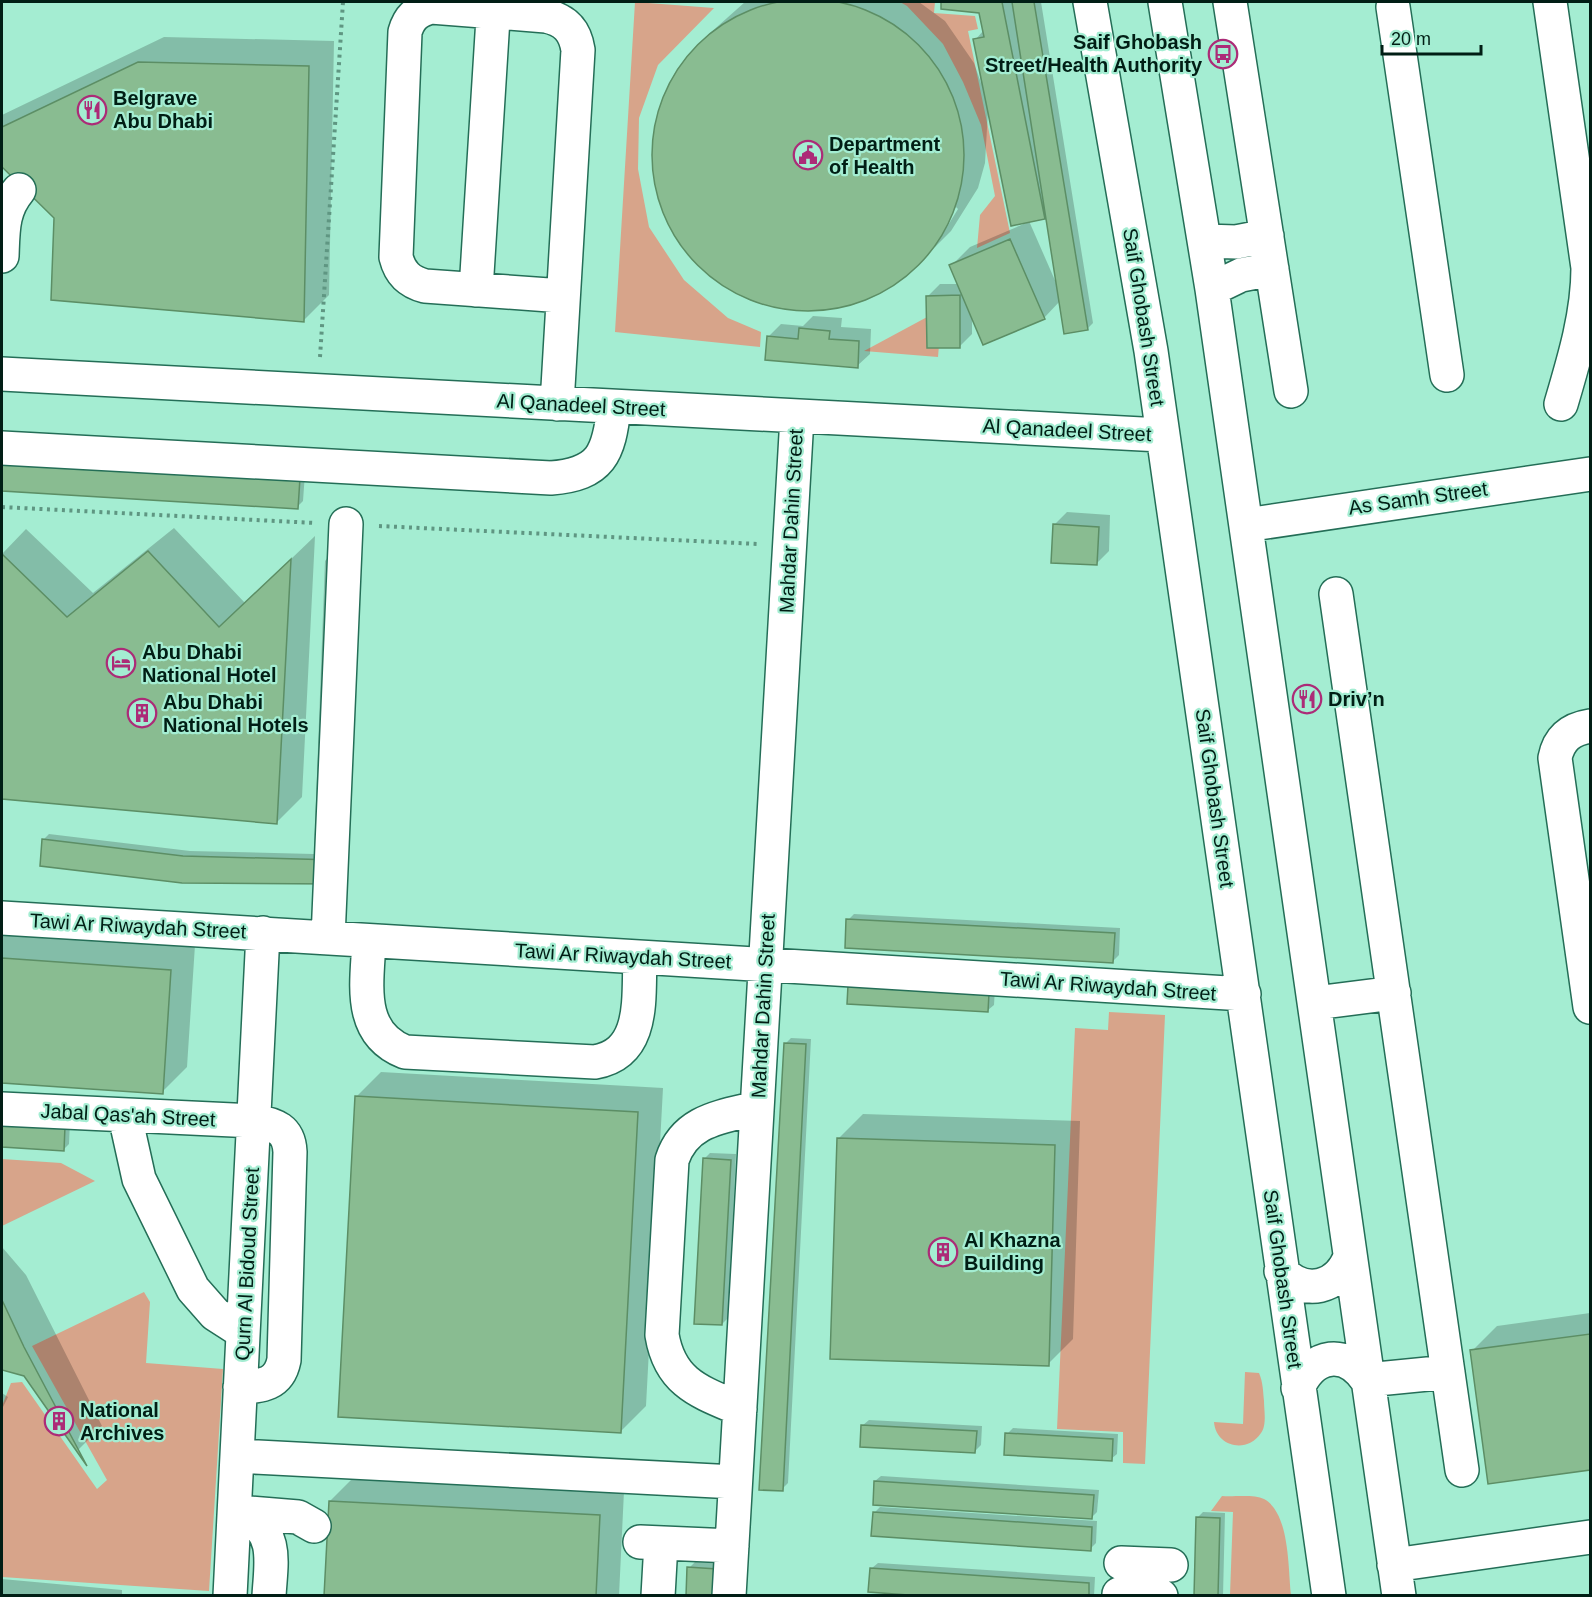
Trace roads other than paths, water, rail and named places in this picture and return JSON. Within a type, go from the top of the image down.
[{"type":"street","name":"Saif Ghobash Street","points":[[1090,2],[1151,351],[1161,435],[1244,994],[1281,1271],[1329,1596]]},
{"type":"street","points":[[1165,2],[1205,241],[1396,1580],[1590,1537]]},
{"type":"street","points":[[1230,2],[1291,391]]},
{"type":"street","points":[[1550,2],[1588,268],[1588,287],[1581,329],[1561,404]]},
{"type":"street","points":[[557,404],[578,50],[576,38],[570,28],[555,18],[494,7],[431,7],[413,15],[405,32],[396,257],[398,266],[403,274],[417,284],[563,296]]},
{"type":"street","points":[[476,290],[494,7]]},
{"type":"street","points":[[1393,7],[1448,375]]},
{"type":"street","points":[[2,256],[4,220],[9,202],[19,190]]},
{"type":"street","points":[[1205,241],[1236,243],[1267,236]]},
{"type":"street","points":[[1212,289],[1241,275],[1272,269]]},
{"type":"street","name":"Al Qanadeel Street","points":[[2,374],[1161,435]]},
{"type":"street","points":[[2,448],[551,478],[574,476],[592,466],[604,452],[611,433],[614,407]]},
{"type":"street","name":"Mahdar Dahin Street","points":[[729,1596],[797,417]]},
{"type":"street","name":"As Samh Street","points":[[1246,525],[1590,474]]},
{"type":"street","points":[[328,938],[346,524]]},
{"type":"street","points":[[1336,594],[1462,1470]]},
{"type":"street","points":[[1590,726],[1572,731],[1563,738],[1557,747],[1556,758],[1590,1007]]},
{"type":"street","name":"Tawi Ar Riwaydah Street","points":[[2,918],[1244,994]]},
{"type":"street","name":"Qurn Al Bidoud Street","points":[[230,1596],[240,1512],[237,1456],[264,933]]},
{"type":"street","points":[[369,941],[368,1011],[378,1033],[395,1048],[405,1052],[595,1062],[607,1060],[626,1047],[633,1035],[640,957]]},
{"type":"street","points":[[1315,1003],[1394,993]]},
{"type":"street","points":[[740,1409],[688,1385],[677,1373],[664,1349],[663,1324],[672,1160],[676,1149],[691,1129],[703,1122],[757,1108]]},
{"type":"street","name":"Jabal Qas'ah Street","points":[[2,1109],[254,1121],[279,1127],[290,1142],[284,1360],[282,1369],[270,1384],[240,1387]]},
{"type":"street","points":[[125,1116],[139,1179],[193,1288],[215,1314],[243,1332]]},
{"type":"street","points":[[1281,1271],[1298,1285],[1320,1286],[1339,1276],[1350,1257]]},
{"type":"street","points":[[1298,1388],[1303,1376],[1312,1366],[1330,1359],[1349,1362],[1360,1369],[1367,1380]]},
{"type":"street","points":[[1367,1380],[1448,1372]]},
{"type":"street","points":[[237,1456],[735,1482]]},
{"type":"street","points":[[240,1512],[298,1517],[319,1526],[290,1537],[271,1555]]},
{"type":"street","points":[[240,1512],[265,1531],[271,1555],[269,1596]]},
{"type":"street","points":[[658,1596],[651,1543],[732,1546]]},
{"type":"street","points":[[1120,1579],[1166,1580]]},
{"type":"place","name":"Saif Ghobash Street/Health Authority","points":[[1223,54]]},
{"type":"place","name":"Belgrave Abu Dhabi","points":[[92,110]]},
{"type":"place","name":"Department of Health","points":[[808,155]]},
{"type":"place","name":"Abu Dhabi National Hotel","points":[[121,663]]},
{"type":"place","name":"Driv’n","points":[[1307,699]]},
{"type":"place","name":"Abu Dhabi National Hotels","points":[[142,713]]},
{"type":"place","name":"Al Khazna Building","points":[[943,1252]]},
{"type":"place","name":"National Archives","points":[[59,1421]]}]
